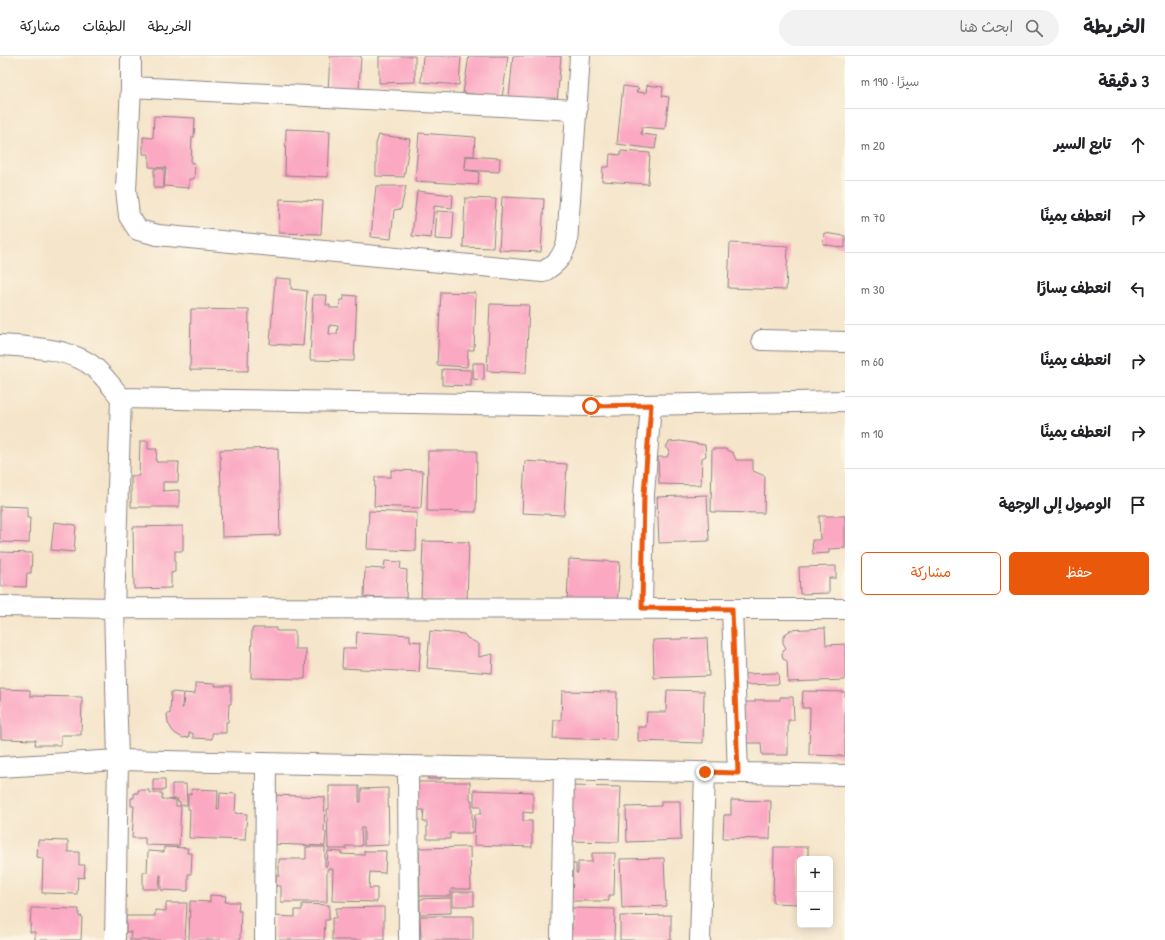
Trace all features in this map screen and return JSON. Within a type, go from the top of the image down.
[{"type":"street","points":[[131,56],[126,190],[128,216],[138,230],[158,235],[543,272],[556,264],[563,255],[567,243],[580,56]]},
{"type":"street","points":[[131,87],[577,110]]},
{"type":"street","points":[[762,340],[845,342]]},
{"type":"street","points":[[0,345],[59,351],[76,356],[94,367],[121,398],[114,608],[118,760],[115,940]]},
{"type":"street","points":[[121,398],[583,406],[845,401]]},
{"type":"street","points":[[642,608],[644,494],[651,405]]},
{"type":"street","points":[[0,606],[114,608],[845,609]]},
{"type":"street","points":[[732,609],[738,773]]},
{"type":"street","points":[[0,767],[118,760],[845,775]]},
{"type":"street","points":[[265,940],[266,763]]},
{"type":"street","points":[[408,766],[409,940]]},
{"type":"street","points":[[561,940],[564,769]]},
{"type":"street","points":[[700,940],[705,772]]},
{"type":"building","points":[[330,56],[361,56],[359,89],[355,88],[355,94],[328,92]]},
{"type":"building","points":[[379,56],[415,56],[415,82],[379,83]]},
{"type":"building","points":[[423,56],[461,56],[459,85],[421,82]]},
{"type":"building","points":[[469,56],[508,56],[502,98],[463,93]]},
{"type":"building","points":[[513,56],[561,56],[557,103],[509,98]]},
{"type":"building","points":[[647,85],[663,87],[662,96],[669,97],[665,129],[642,127],[641,134],[657,136],[655,149],[617,144],[623,86],[639,88],[636,92],[646,93]]},
{"type":"building","points":[[154,116],[195,118],[194,137],[192,137],[191,163],[195,163],[194,179],[189,179],[189,188],[164,186],[166,168],[149,167],[149,154],[143,154],[143,137],[153,138]]},
{"type":"building","points":[[286,129],[330,131],[328,177],[285,175]]},
{"type":"building","points":[[419,133],[475,137],[474,156],[466,156],[500,158],[499,172],[465,170],[479,172],[478,185],[415,181]]},
{"type":"building","points":[[379,135],[410,139],[404,177],[376,176],[376,144]]},
{"type":"building","points":[[621,151],[650,153],[648,184],[602,181],[603,167],[609,167],[610,154],[621,155]]},
{"type":"building","points":[[154,169],[164,169],[164,188],[154,188]]},
{"type":"building","points":[[376,186],[406,186],[401,209],[394,210],[391,239],[371,237]]},
{"type":"building","points":[[417,191],[453,195],[452,208],[434,206],[431,238],[412,236]]},
{"type":"building","points":[[502,197],[544,199],[541,252],[499,250]]},
{"type":"building","points":[[465,198],[496,199],[493,248],[463,247]]},
{"type":"building","points":[[280,199],[323,201],[321,234],[279,233]]},
{"type":"building","points":[[437,211],[454,212],[452,240],[435,239]]},
{"type":"building","points":[[824,233],[845,236],[845,248],[823,244]]},
{"type":"building","points":[[730,243],[788,246],[786,290],[728,288]]},
{"type":"building","points":[[275,278],[291,279],[291,289],[307,291],[303,346],[270,344]]},
{"type":"building","points":[[441,292],[476,293],[474,350],[468,350],[467,367],[437,365]]},
{"type":"building","points":[[313,295],[327,295],[326,305],[330,305],[330,308],[339,308],[340,300],[344,300],[344,295],[357,296],[354,361],[310,360]],"holes":[[[330,325],[338,326],[337,334],[329,334]]]},
{"type":"building","points":[[490,304],[529,305],[526,373],[487,371]]},
{"type":"building","points":[[191,309],[249,310],[248,371],[190,370]]},
{"type":"building","points":[[473,363],[484,363],[484,380],[473,379]]},
{"type":"building","points":[[442,369],[471,370],[471,386],[442,385]]},
{"type":"building","points":[[140,441],[148,441],[148,449],[157,449],[156,462],[179,462],[178,482],[163,482],[163,491],[179,490],[179,507],[131,507],[131,476],[139,476]]},
{"type":"building","points":[[680,441],[705,445],[706,456],[702,458],[701,485],[659,484],[658,457],[667,457],[670,451],[666,447],[669,442]]},
{"type":"building","points":[[278,448],[280,535],[222,537],[220,450]]},
{"type":"building","points":[[712,449],[725,449],[733,453],[736,460],[753,460],[753,471],[765,476],[764,513],[711,512]]},
{"type":"building","points":[[428,451],[477,451],[476,512],[427,511]]},
{"type":"building","points":[[525,461],[567,464],[564,515],[522,513]]},
{"type":"building","points":[[391,470],[423,471],[421,508],[374,506],[375,477],[391,477]]},
{"type":"building","points":[[707,495],[709,541],[659,543],[657,497]]},
{"type":"building","points":[[0,506],[27,507],[27,518],[30,518],[29,543],[0,542]]},
{"type":"building","points":[[369,511],[417,513],[416,551],[367,549]]},
{"type":"building","points":[[819,516],[845,516],[845,548],[829,549],[829,553],[813,554],[812,540],[820,540]]},
{"type":"building","points":[[54,522],[76,525],[74,552],[51,550]]},
{"type":"building","points":[[183,526],[183,551],[175,551],[175,572],[171,573],[171,588],[134,589],[133,527]]},
{"type":"building","points":[[423,541],[469,542],[467,601],[421,600]]},
{"type":"building","points":[[0,552],[32,553],[31,573],[27,573],[26,587],[0,586]]},
{"type":"building","points":[[569,559],[620,562],[617,606],[567,603]]},
{"type":"building","points":[[385,561],[401,562],[400,569],[407,570],[406,599],[364,597],[365,568],[384,569]]},
{"type":"building","points":[[836,566],[836,578],[829,578],[829,593],[800,594],[799,567]]},
{"type":"building","points":[[252,628],[276,628],[276,631],[295,631],[295,649],[306,649],[305,679],[251,678]]},
{"type":"building","points":[[825,628],[826,645],[845,644],[845,680],[788,682],[787,661],[783,659],[782,654],[786,648],[783,643],[785,634],[790,631],[789,630]]},
{"type":"building","points":[[430,631],[464,634],[467,638],[479,644],[479,657],[493,654],[492,673],[427,668]]},
{"type":"building","points":[[357,632],[410,635],[410,641],[421,642],[419,672],[342,668],[343,648],[356,648]]},
{"type":"building","points":[[707,638],[709,676],[654,678],[653,640]]},
{"type":"building","points":[[778,673],[779,684],[743,685],[743,674]]},
{"type":"building","points":[[195,683],[216,684],[215,686],[231,686],[231,704],[229,704],[226,733],[212,733],[212,739],[193,738],[193,733],[189,733],[189,737],[183,738],[172,730],[168,723],[167,714],[170,714],[171,692],[183,693],[183,708],[184,693],[195,694]]},
{"type":"building","points":[[0,689],[30,690],[30,696],[82,697],[81,735],[61,735],[61,745],[35,745],[36,740],[1,739]]},
{"type":"building","points":[[667,690],[704,691],[703,743],[638,741],[638,727],[646,727],[647,712],[666,712]]},
{"type":"building","points":[[562,691],[617,692],[616,740],[553,738],[554,720],[561,720]]},
{"type":"building","points":[[803,691],[845,692],[845,756],[809,755],[810,708],[802,708]]},
{"type":"building","points":[[780,697],[793,697],[794,720],[788,720],[788,755],[762,755],[761,743],[740,743],[740,702],[755,702],[755,700],[780,700]]},
{"type":"building","points":[[428,770],[441,770],[441,779],[428,779]]},
{"type":"building","points":[[153,779],[165,779],[165,790],[153,790]]},
{"type":"building","points":[[417,782],[470,782],[470,800],[472,800],[472,833],[450,833],[450,839],[427,839],[427,822],[423,822],[424,810],[417,810]]},
{"type":"building","points":[[172,784],[186,784],[187,805],[180,805],[180,802],[177,802],[178,799],[172,799]]},
{"type":"building","points":[[329,786],[359,786],[359,802],[361,802],[361,789],[388,788],[389,845],[364,846],[364,828],[361,828],[362,846],[346,846],[346,849],[328,849],[327,809],[329,809]]},
{"type":"building","points":[[567,786],[621,787],[619,842],[566,841]]},
{"type":"building","points":[[192,789],[218,790],[217,809],[219,809],[220,793],[236,794],[235,813],[247,814],[245,840],[189,838],[190,809],[188,809],[188,794],[191,794]]},
{"type":"building","points":[[138,790],[149,790],[149,793],[162,793],[162,799],[176,800],[176,806],[181,806],[179,846],[145,845],[145,838],[132,838],[134,806],[131,806],[131,798],[134,798],[134,793],[138,793]]},
{"type":"building","points":[[474,790],[533,792],[533,813],[523,812],[523,821],[532,821],[532,847],[474,845],[475,814],[481,814],[481,806],[474,806]]},
{"type":"building","points":[[274,795],[325,797],[325,846],[271,844]]},
{"type":"building","points":[[731,800],[771,801],[770,839],[723,838],[724,815],[731,815]]},
{"type":"building","points":[[661,801],[680,801],[681,840],[627,842],[626,807],[661,806]]},
{"type":"building","points":[[38,840],[68,841],[68,852],[79,852],[79,865],[85,865],[84,878],[78,877],[77,894],[42,893],[43,858],[37,857]]},
{"type":"building","points":[[164,847],[188,848],[187,853],[192,853],[191,874],[188,874],[188,891],[161,890],[161,875],[159,889],[143,889],[143,872],[147,872],[148,851],[164,852]]},
{"type":"building","points":[[306,847],[325,847],[325,866],[327,866],[328,851],[342,852],[341,854],[364,855],[364,851],[386,851],[385,873],[370,872],[369,888],[377,888],[377,902],[332,901],[333,869],[327,869],[327,902],[281,902],[281,886],[276,886],[276,876],[279,876],[279,859],[306,859]]},
{"type":"building","points":[[470,847],[471,889],[451,889],[451,896],[420,896],[419,848]]},
{"type":"building","points":[[774,847],[808,847],[808,856],[797,856],[797,904],[773,903]]},
{"type":"building","points":[[592,853],[615,853],[614,895],[609,895],[609,901],[569,901],[570,864],[576,864],[576,873],[578,873],[578,862],[592,862]]},
{"type":"building","points":[[664,858],[666,906],[622,908],[620,859]]},
{"type":"building","points":[[453,892],[474,892],[474,906],[453,906]]},
{"type":"building","points":[[210,895],[226,896],[225,902],[239,902],[238,911],[241,911],[240,940],[189,940],[190,901],[210,902]]},
{"type":"building","points":[[451,898],[451,913],[420,914],[420,899]]},
{"type":"building","points":[[166,903],[187,903],[185,940],[130,940],[131,932],[126,932],[126,916],[155,916],[155,910],[166,911]]},
{"type":"building","points":[[302,904],[329,905],[329,920],[325,920],[324,940],[273,940],[274,916],[295,917],[295,910],[302,910]]},
{"type":"building","points":[[384,907],[384,940],[332,940],[332,918],[336,918],[336,908]]},
{"type":"building","points":[[31,908],[79,909],[79,917],[82,916],[81,940],[35,940],[35,932],[30,932]]},
{"type":"building","points":[[572,908],[615,909],[614,940],[568,940],[568,931],[572,930]]},
{"type":"building","points":[[671,915],[671,940],[620,940],[620,916]]},
{"type":"building","points":[[420,916],[473,916],[473,940],[421,940]]},
{"type":"route","points":[[591,406],[651,405],[644,494],[642,608],[732,609],[738,773],[705,772]]}]
